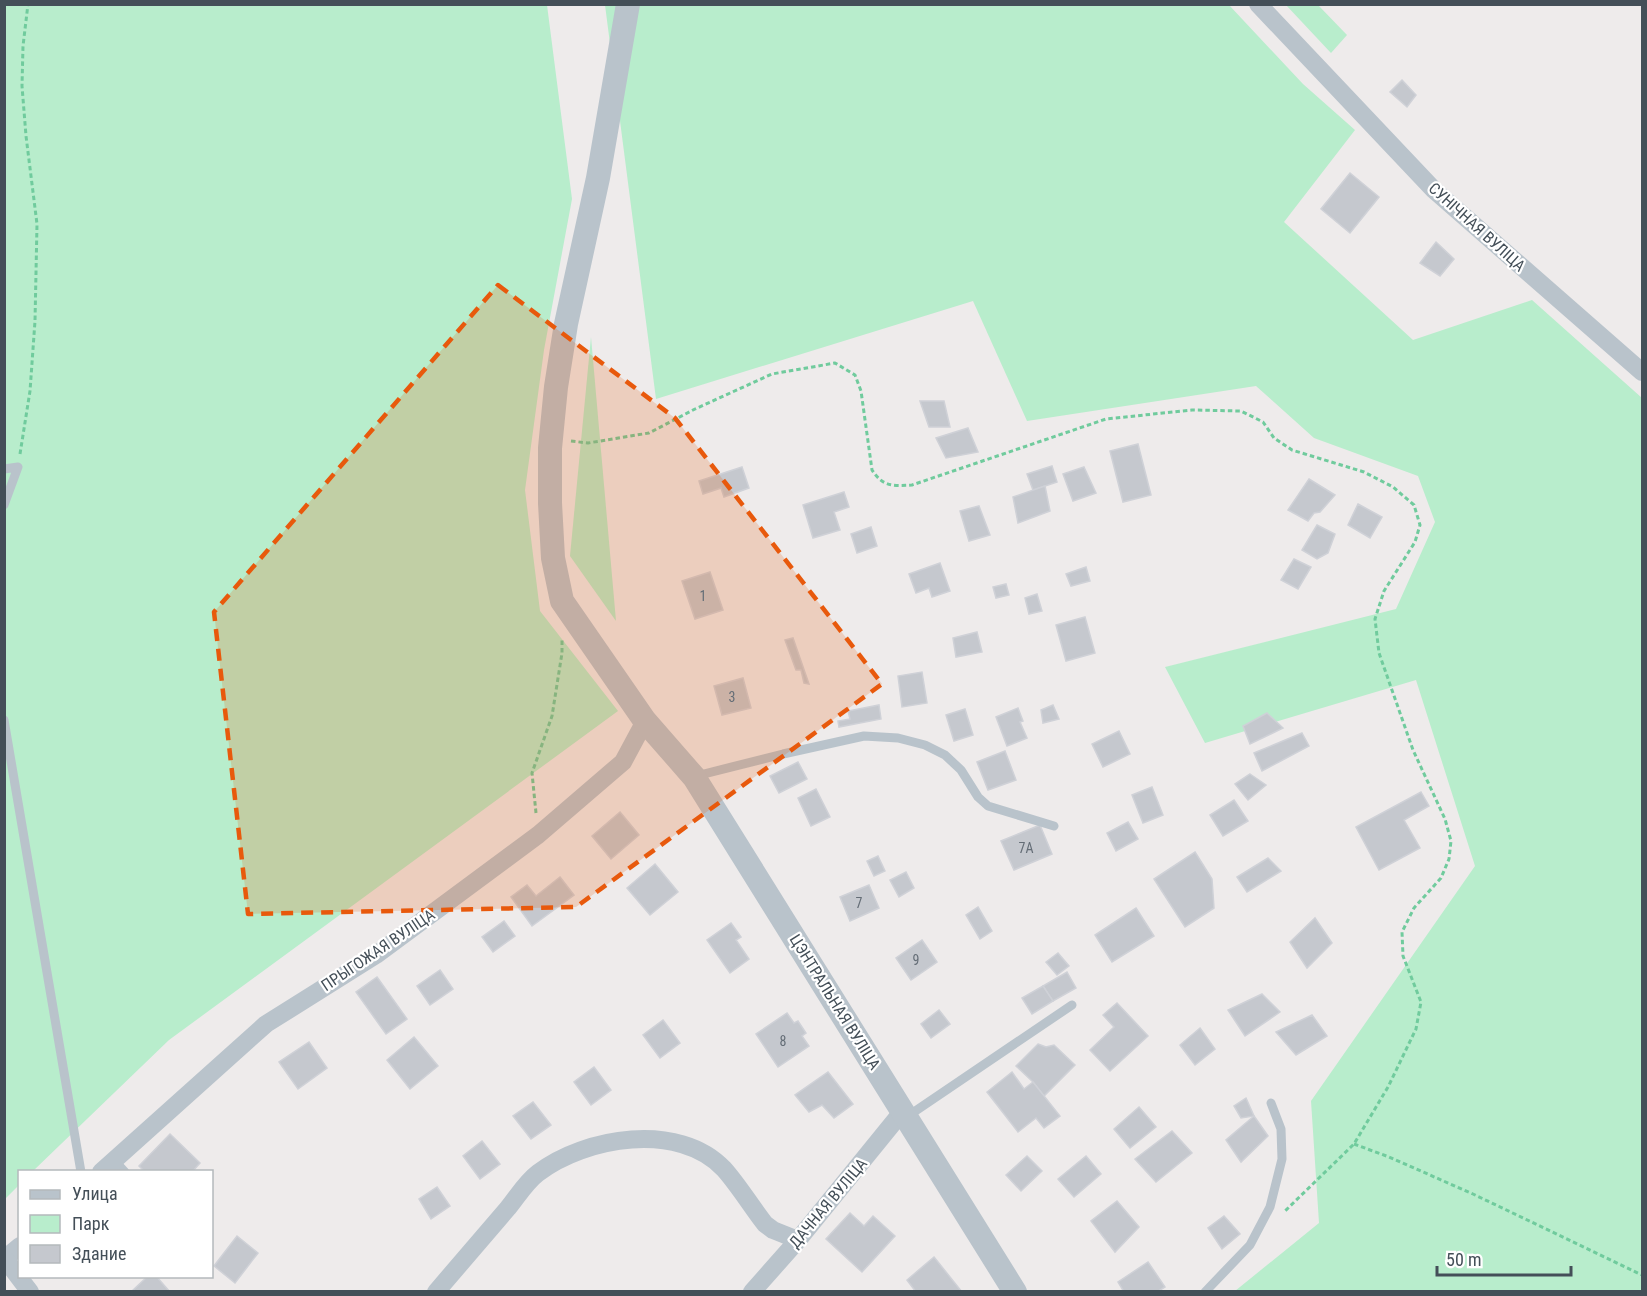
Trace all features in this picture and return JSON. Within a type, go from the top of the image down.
[{"type":"street","name":"ЦЭНТРАЛЬНАЯ ВУЛІЦА","points":[[628,4],[598,178],[566,324],[551,438],[550,503],[553,558],[562,601],[645,721],[694,777],[1015,1292]]},
{"type":"street","name":"СУНІЧНАЯ ВУЛІЦА","points":[[1258,4],[1434,190],[1642,372]]},
{"type":"street","name":"ПРЫГОЖАЯ ВУЛІЦА","points":[[113,1168],[266,1024],[376,955],[538,835],[623,762],[645,721]]},
{"type":"street","name":"ДАЧНАЯ ВУЛІЦА","points":[[752,1292],[904,1115]]},
{"type":"street","points":[[436,1292],[537,1174],[567,1156],[597,1143],[639,1138],[672,1141],[702,1153],[723,1168],[765,1224],[772,1230],[798,1240]]},
{"type":"street","points":[[18,1248],[5,1259],[18,1276]]},
{"type":"street","points":[[19,1278],[30,1292]]},
{"type":"lane","points":[[4,469],[18,467],[4,505]]},
{"type":"lane","points":[[4,720],[81,1170]]},
{"type":"lane","points":[[694,777],[864,736],[898,738],[925,745],[945,755],[961,770],[978,797],[988,806],[1054,826]]},
{"type":"lane","points":[[904,1115],[1072,1005]]},
{"type":"lane","points":[[1205,1292],[1250,1245],[1270,1207],[1282,1159],[1281,1129],[1271,1103]]},
{"type":"path","points":[[18,467],[30,392],[35,321],[37,224],[22,86],[23,46],[28,4]]},
{"type":"path","points":[[551,438],[588,443],[649,433],[694,409],[772,374],[835,363],[855,375],[861,391],[872,470],[878,480],[892,486],[912,485],[1106,419],[1192,410],[1241,411],[1263,422],[1274,438],[1292,450],[1364,472],[1393,487],[1414,505],[1420,525],[1415,542],[1384,591],[1375,619],[1379,653],[1405,729],[1445,819],[1451,841],[1449,859],[1442,878],[1413,908],[1402,932],[1403,956],[1421,1002],[1416,1029],[1388,1087],[1354,1144],[1282,1214]]},
{"type":"path","points":[[538,835],[532,773],[552,716],[562,653],[562,633]]},
{"type":"path","points":[[1354,1144],[1473,1194],[1642,1275]]},
{"type":"highlighted area","points":[[498,285],[675,418],[882,684],[576,907],[248,914],[214,612]]},
{"type":"green space","points":[[5,5],[547,5],[572,199],[544,350],[525,490],[540,611],[618,711],[169,1040],[34,1170],[18,1170],[18,1186],[5,1199]]},
{"type":"green space","points":[[605,5],[1229,5],[1303,84],[1355,130],[1284,222],[1413,340],[1532,300],[1642,398],[1642,1291],[1235,1291],[1319,1223],[1311,1101],[1475,866],[1416,680],[1205,743],[1165,667],[1396,609],[1435,522],[1418,476],[1314,438],[1256,386],[1027,421],[973,301],[656,399]]},
{"type":"green space","points":[[1286,5],[1318,5],[1347,35],[1331,53]]},
{"type":"green space","points":[[591,337],[616,621],[570,556]]},
{"type":"building","points":[[1402,80],[1416,95],[1407,107],[1390,92]]},
{"type":"building","points":[[1350,173],[1379,197],[1350,233],[1321,209]]},
{"type":"building","points":[[1436,242],[1454,259],[1440,276],[1420,263]]},
{"type":"building","points":[[920,401],[944,401],[950,427],[929,427]]},
{"type":"building","points":[[968,428],[978,452],[946,458],[936,438]]},
{"type":"building","points":[[1138,444],[1151,495],[1123,502],[1110,451]]},
{"type":"building","points":[[1052,466],[1057,482],[1033,490],[1027,474]]},
{"type":"building","points":[[742,467],[749,488],[724,497],[721,488],[703,494],[699,481]]},
{"type":"building","points":[[1084,467],[1096,493],[1073,501],[1063,474]]},
{"type":"building","points":[[1309,479],[1335,495],[1320,512],[1314,513],[1308,521],[1288,510]]},
{"type":"building","points":[[1045,486],[1050,511],[1018,523],[1013,497]]},
{"type":"building","points":[[844,492],[849,507],[834,512],[840,530],[813,538],[803,505]]},
{"type":"building","points":[[1358,504],[1382,517],[1370,538],[1348,525]]},
{"type":"building","points":[[979,506],[990,535],[969,541],[960,511]]},
{"type":"building","points":[[1317,525],[1335,534],[1328,553],[1317,559],[1302,550]]},
{"type":"building","points":[[871,527],[877,546],[857,553],[851,534]]},
{"type":"building","points":[[1294,559],[1311,567],[1298,589],[1281,580]]},
{"type":"building","points":[[940,563],[950,591],[932,597],[929,588],[916,593],[909,574]]},
{"type":"building","points":[[1086,567],[1090,581],[1071,586],[1066,574]]},
{"type":"building","points":[[710,572],[723,610],[695,619],[682,581]]},
{"type":"building","points":[[1006,584],[1009,595],[996,598],[993,587]]},
{"type":"building","points":[[1037,594],[1042,611],[1029,614],[1025,598]]},
{"type":"building","points":[[1085,617],[1095,653],[1066,661],[1056,625]]},
{"type":"building","points":[[977,632],[982,652],[956,657],[953,638]]},
{"type":"building","points":[[793,638],[809,684],[804,683],[801,670],[796,670],[785,640]]},
{"type":"building","points":[[922,672],[927,703],[902,707],[898,676]]},
{"type":"building","points":[[743,678],[751,708],[722,715],[714,686]]},
{"type":"building","points":[[879,705],[881,719],[839,727],[838,721],[850,719],[848,711]]},
{"type":"building","points":[[1053,705],[1059,719],[1043,723],[1041,710]]},
{"type":"building","points":[[1018,708],[1023,721],[1020,722],[1027,738],[1007,746],[996,717]]},
{"type":"building","points":[[965,709],[973,735],[954,741],[946,715]]},
{"type":"building","points":[[1267,713],[1283,728],[1250,744],[1243,726]]},
{"type":"building","points":[[1119,731],[1130,754],[1103,767],[1092,744]]},
{"type":"building","points":[[1302,733],[1309,746],[1262,771],[1254,753]]},
{"type":"building","points":[[1005,751],[1016,780],[988,790],[977,762]]},
{"type":"building","points":[[798,762],[807,779],[779,793],[770,776]]},
{"type":"building","points":[[1250,774],[1266,785],[1248,800],[1235,784]]},
{"type":"building","points":[[1152,787],[1163,815],[1143,823],[1132,795]]},
{"type":"building","points":[[816,789],[830,817],[811,826],[798,798]]},
{"type":"building","points":[[1421,792],[1429,806],[1404,820],[1420,848],[1379,870],[1356,827]]},
{"type":"building","points":[[1234,800],[1248,821],[1223,836],[1210,815]]},
{"type":"building","points":[[620,812],[639,835],[611,859],[592,836]]},
{"type":"building","points":[[1128,822],[1138,839],[1116,851],[1107,833]]},
{"type":"building","points":[[1040,825],[1052,854],[1014,870],[1001,841]]},
{"type":"building","points":[[1195,852],[1212,879],[1214,908],[1185,927],[1154,879]]},
{"type":"building","points":[[878,856],[885,871],[874,876],[867,861]]},
{"type":"building","points":[[1268,858],[1281,871],[1247,892],[1237,877]]},
{"type":"building","points":[[655,864],[678,892],[650,915],[627,888]]},
{"type":"building","points":[[906,872],[914,888],[899,897],[890,880]]},
{"type":"building","points":[[560,877],[574,895],[532,926],[511,897],[527,885],[536,896]]},
{"type":"building","points":[[869,885],[879,908],[850,921],[840,897]]},
{"type":"building","points":[[978,907],[992,931],[980,939],[966,915]]},
{"type":"building","points":[[1136,908],[1154,936],[1112,962],[1095,935]]},
{"type":"building","points":[[1315,918],[1332,943],[1307,968],[1290,942]]},
{"type":"building","points":[[504,921],[515,936],[493,952],[482,937]]},
{"type":"building","points":[[731,923],[741,937],[736,940],[749,959],[730,973],[707,940]]},
{"type":"building","points":[[922,940],[937,962],[911,980],[896,958]]},
{"type":"building","points":[[1058,953],[1069,966],[1057,975],[1046,962]]},
{"type":"building","points":[[440,970],[453,989],[430,1005],[417,986]]},
{"type":"building","points":[[1067,972],[1076,988],[1053,1001],[1043,986]]},
{"type":"building","points":[[377,977],[407,1019],[386,1034],[356,992]]},
{"type":"building","points":[[1043,986],[1053,1001],[1032,1014],[1022,998]]},
{"type":"building","points":[[1262,994],[1280,1012],[1245,1036],[1228,1010]]},
{"type":"building","points":[[1117,1003],[1148,1036],[1110,1071],[1090,1050],[1114,1027],[1103,1015]]},
{"type":"building","points":[[939,1010],[950,1024],[931,1038],[921,1024]]},
{"type":"building","points":[[787,1013],[794,1023],[798,1021],[806,1033],[802,1036],[809,1046],[778,1067],[756,1034]]},
{"type":"building","points":[[1312,1015],[1327,1036],[1296,1055],[1276,1032]]},
{"type":"building","points":[[663,1020],[680,1043],[660,1058],[643,1035]]},
{"type":"building","points":[[1200,1028],[1215,1049],[1195,1065],[1180,1045]]},
{"type":"building","points":[[414,1037],[438,1066],[410,1089],[387,1060]]},
{"type":"building","points":[[309,1042],[327,1068],[298,1089],[279,1062]]},
{"type":"building","points":[[1038,1044],[1046,1047],[1054,1045],[1075,1065],[1044,1096],[1016,1066]]},
{"type":"building","points":[[594,1067],[611,1090],[591,1105],[574,1082]]},
{"type":"building","points":[[828,1072],[853,1104],[834,1118],[822,1105],[809,1112],[795,1095]]},
{"type":"building","points":[[1012,1072],[1024,1089],[1033,1082],[1060,1116],[1044,1128],[1036,1118],[1018,1132],[987,1092]]},
{"type":"building","points":[[1246,1098],[1254,1116],[1241,1118],[1234,1106]]},
{"type":"building","points":[[533,1102],[551,1125],[531,1139],[513,1116]]},
{"type":"building","points":[[1139,1107],[1156,1127],[1130,1148],[1114,1129]]},
{"type":"building","points":[[1254,1116],[1268,1136],[1241,1162],[1226,1140]]},
{"type":"building","points":[[1172,1131],[1192,1153],[1156,1182],[1135,1159]]},
{"type":"building","points":[[170,1134],[200,1163],[194,1170],[143,1170],[139,1166]]},
{"type":"building","points":[[482,1141],[500,1164],[480,1179],[463,1156]]},
{"type":"building","points":[[1027,1156],[1042,1171],[1021,1191],[1006,1175]]},
{"type":"building","points":[[1086,1156],[1101,1174],[1074,1197],[1058,1179]]},
{"type":"building","points":[[437,1187],[450,1206],[431,1219],[419,1199]]},
{"type":"building","points":[[1117,1201],[1139,1227],[1115,1252],[1091,1221]]},
{"type":"building","points":[[850,1213],[864,1226],[873,1216],[895,1236],[862,1272],[826,1239]]},
{"type":"building","points":[[1224,1216],[1240,1234],[1222,1249],[1208,1228]]},
{"type":"building","points":[[237,1236],[258,1253],[235,1283],[214,1266]]},
{"type":"building","points":[[934,1257],[962,1292],[916,1292],[907,1280]]},
{"type":"building","points":[[1148,1262],[1165,1287],[1157,1292],[1124,1292],[1118,1282]]},
{"type":"building","points":[[146,1278],[158,1278],[170,1292],[131,1292]]}]
